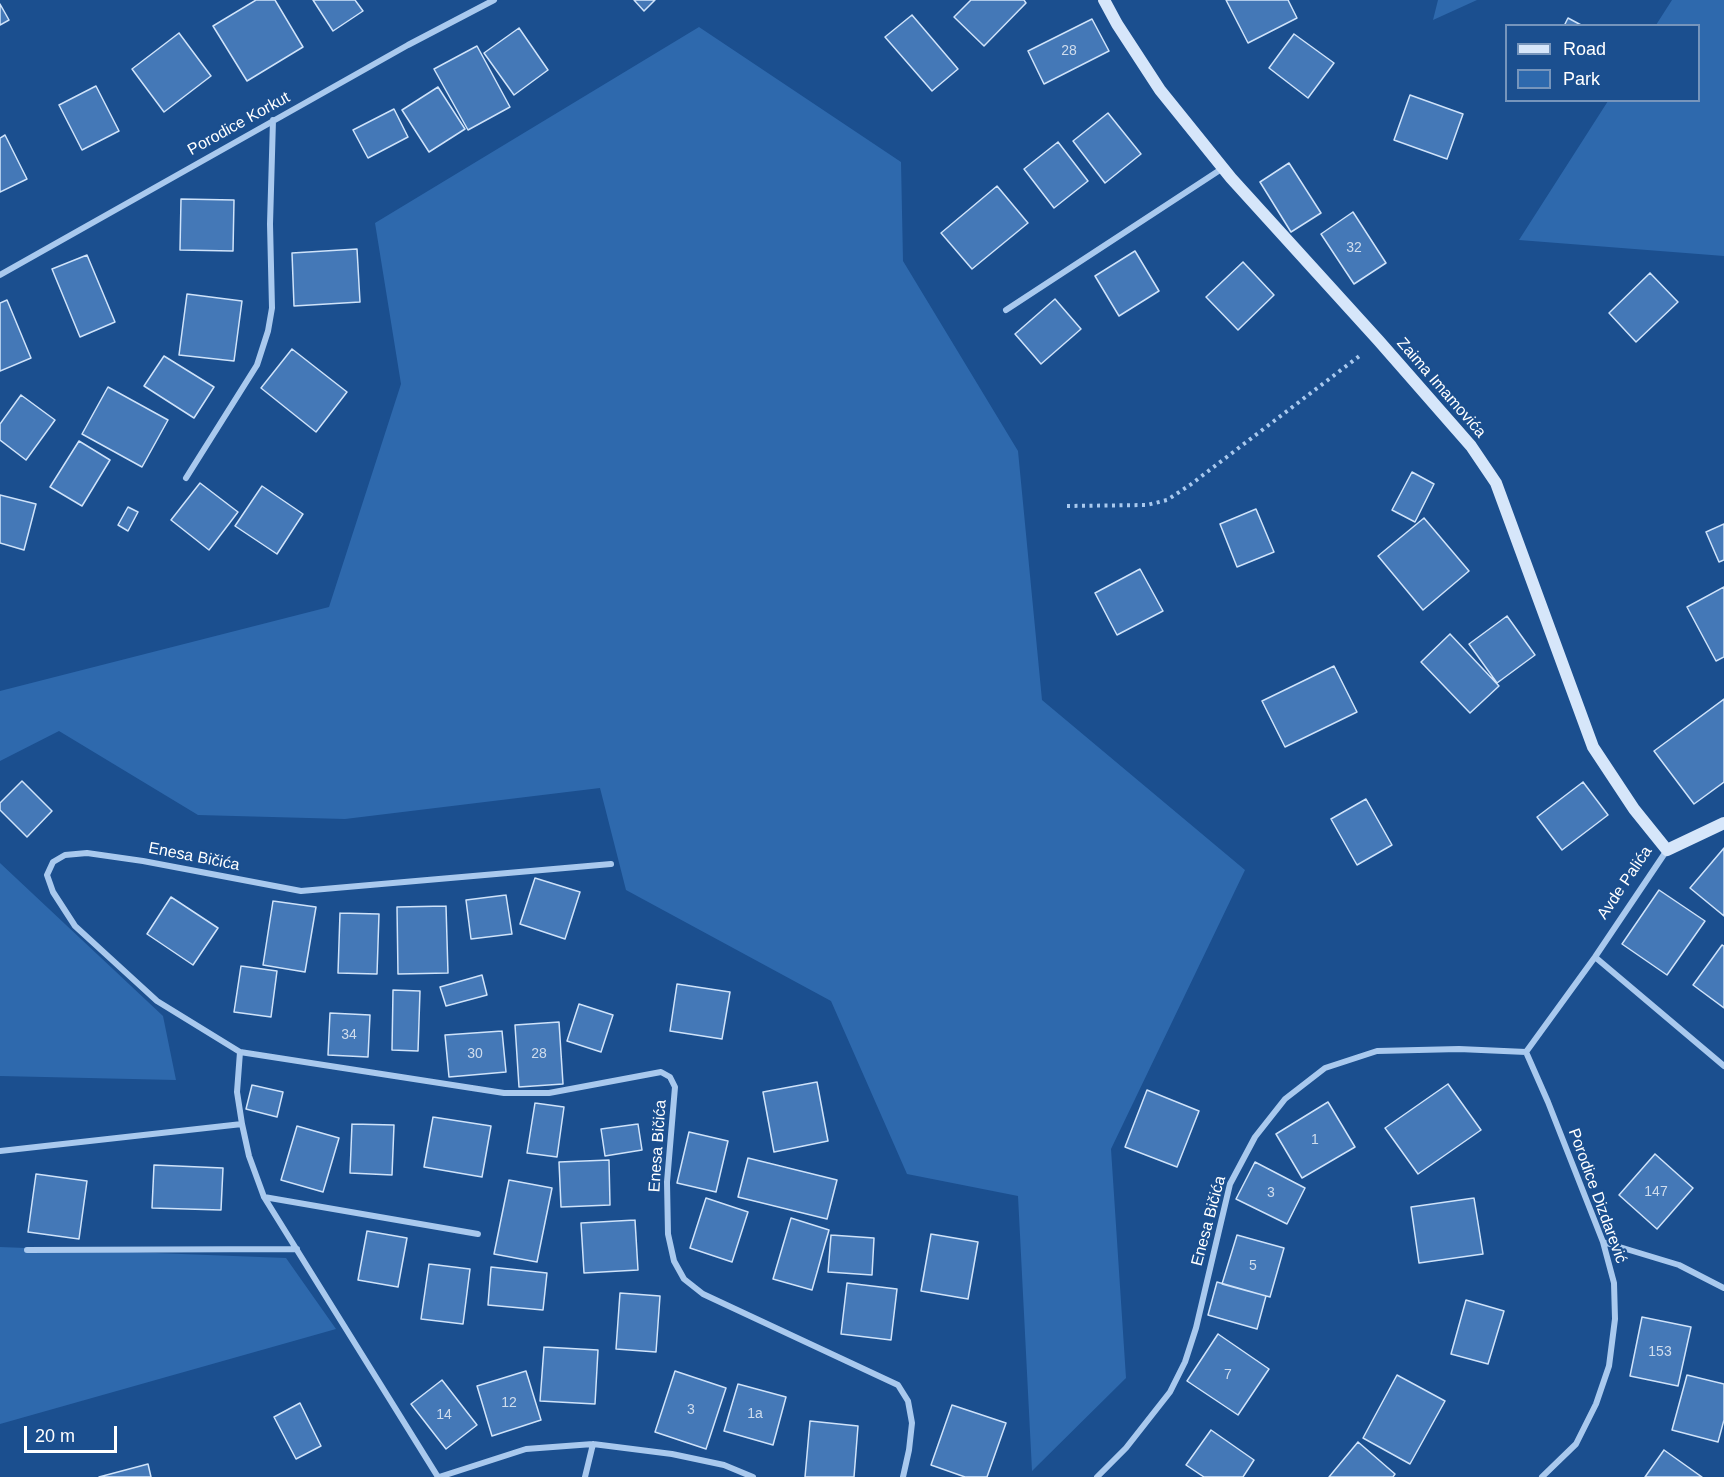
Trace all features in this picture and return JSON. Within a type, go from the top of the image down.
[{"type":"street","name":"Porodice Korkut","points":[[0,275],[273,120],[494,0]]},
{"type":"street","name":"Zaima Imamovića","points":[[1104,0],[1160,90],[1223,168],[1471,446],[1496,483],[1593,747],[1634,809],[1667,850]]},
{"type":"street","points":[[186,478],[257,365],[268,331],[272,308],[270,224],[273,120]]},
{"type":"street","points":[[1006,310],[1223,168]]},
{"type":"street","name":"Avde Palića","points":[[1526,1052],[1595,957],[1667,850],[1724,823]]},
{"type":"street","name":"Enesa Bičića","points":[[611,864],[301,891],[143,861],[87,853],[65,855],[53,862],[47,875],[53,892],[75,926],[157,1001],[240,1052],[504,1093],[549,1093],[661,1072],[670,1077],[675,1087],[667,1182],[668,1234],[674,1261],[684,1279],[703,1294],[898,1385],[908,1401],[912,1423],[903,1477]]},
{"type":"street","points":[[1595,957],[1724,1066]]},
{"type":"street","name":"Enesa Bičića","points":[[1097,1477],[1126,1448],[1170,1392],[1185,1362],[1196,1328],[1230,1184],[1255,1137],[1285,1099],[1325,1068],[1377,1051],[1459,1049],[1526,1052]]},
{"type":"street","points":[[240,1052],[237,1092],[242,1124],[249,1156],[264,1197],[438,1477],[526,1449],[593,1444],[672,1454],[724,1465],[753,1477]]},
{"type":"street","name":"Porodice Dizdarević","points":[[1526,1052],[1603,1242],[1614,1283],[1615,1319],[1609,1366],[1596,1404],[1576,1444],[1542,1477]]},
{"type":"street","points":[[0,1151],[242,1124]]},
{"type":"street","points":[[264,1197],[478,1234]]},
{"type":"street","points":[[1603,1242],[1679,1265],[1724,1288]]},
{"type":"street","points":[[27,1250],[297,1249]]},
{"type":"street","points":[[585,1477],[593,1444]]},
{"type":"path","points":[[1067,506],[1147,505],[1167,500],[1190,485],[1379,341]]},
{"type":"green space","points":[[1438,0],[1477,0],[1433,20]]},
{"type":"green space","points":[[1672,0],[1724,0],[1724,256],[1519,240],[1607,102],[1700,102],[1700,24],[1657,24]]},
{"type":"green space","points":[[699,27],[901,162],[903,261],[1018,451],[1042,700],[1245,870],[1111,1149],[1126,1378],[1032,1471],[1018,1196],[907,1174],[831,1001],[626,890],[600,788],[345,819],[198,815],[59,731],[0,761],[0,691],[329,607],[401,384],[375,223]]},
{"type":"green space","points":[[0,863],[163,1016],[176,1080],[0,1076]]},
{"type":"green space","points":[[0,1247],[286,1258],[336,1329],[0,1424]]},
{"type":"building","points":[[256,0],[275,0],[303,47],[247,81],[213,26]]},
{"type":"building","points":[[313,0],[355,0],[363,11],[333,31]]},
{"type":"building","points":[[634,0],[655,0],[644,11]]},
{"type":"building","points":[[971,0],[1024,0],[1026,3],[984,46],[954,17]]},
{"type":"building","points":[[1226,0],[1288,0],[1297,18],[1248,43]]},
{"type":"building","points":[[0,4],[9,20],[0,25]]},
{"type":"building","points":[[912,15],[958,69],[932,91],[885,37]]},
{"type":"building","points":[[1568,18],[1579,24],[1565,24]]},
{"type":"building","points":[[1092,19],[1109,51],[1044,84],[1028,51]]},
{"type":"building","points":[[519,28],[548,70],[514,95],[484,53]]},
{"type":"building","points":[[179,33],[211,76],[164,112],[132,69]]},
{"type":"building","points":[[1294,34],[1334,63],[1308,98],[1269,68]]},
{"type":"building","points":[[477,46],[510,107],[468,130],[434,69]]},
{"type":"building","points":[[96,86],[119,131],[82,150],[59,105]]},
{"type":"building","points":[[438,87],[465,129],[429,152],[402,110]]},
{"type":"building","points":[[1410,95],[1463,114],[1447,159],[1394,140]]},
{"type":"building","points":[[394,109],[408,137],[368,158],[353,130]]},
{"type":"building","points":[[1108,113],[1141,154],[1105,183],[1073,141]]},
{"type":"building","points":[[5,135],[27,179],[0,192],[0,138]]},
{"type":"building","points":[[1058,142],[1088,181],[1054,208],[1024,169]]},
{"type":"building","points":[[1289,163],[1321,213],[1291,232],[1260,182]]},
{"type":"building","points":[[997,186],[1028,223],[972,269],[941,233]]},
{"type":"building","points":[[181,199],[234,200],[233,251],[180,250]]},
{"type":"building","points":[[1353,212],[1386,263],[1354,284],[1321,234]]},
{"type":"building","points":[[357,249],[360,302],[294,306],[292,253]]},
{"type":"building","points":[[1135,251],[1159,291],[1119,316],[1095,276]]},
{"type":"building","points":[[87,255],[115,322],[80,337],[52,269]]},
{"type":"building","points":[[1243,262],[1274,295],[1238,330],[1206,297]]},
{"type":"building","points":[[1650,273],[1678,302],[1636,342],[1609,313]]},
{"type":"building","points":[[187,294],[242,301],[234,361],[179,355]]},
{"type":"building","points":[[1055,299],[1081,329],[1041,364],[1015,334]]},
{"type":"building","points":[[7,300],[31,358],[0,371],[0,303]]},
{"type":"building","points":[[292,349],[347,392],[316,432],[261,388]]},
{"type":"building","points":[[164,356],[214,387],[194,418],[144,386]]},
{"type":"building","points":[[108,387],[168,420],[142,467],[82,434]]},
{"type":"building","points":[[21,395],[55,420],[26,460],[0,440],[0,424]]},
{"type":"building","points":[[79,441],[110,460],[82,506],[50,487]]},
{"type":"building","points":[[1412,472],[1434,484],[1415,522],[1392,510]]},
{"type":"building","points":[[200,483],[238,512],[209,550],[171,520]]},
{"type":"building","points":[[262,486],[303,514],[277,554],[235,526]]},
{"type":"building","points":[[0,495],[36,504],[24,550],[0,543]]},
{"type":"building","points":[[128,507],[138,512],[128,531],[118,525]]},
{"type":"building","points":[[1256,509],[1274,552],[1237,567],[1220,524]]},
{"type":"building","points":[[1424,518],[1469,571],[1423,610],[1378,556]]},
{"type":"building","points":[[1724,524],[1724,560],[1719,562],[1706,532]]},
{"type":"building","points":[[1140,569],[1163,611],[1117,635],[1095,593]]},
{"type":"building","points":[[1724,587],[1724,657],[1716,661],[1687,607]]},
{"type":"building","points":[[1507,616],[1535,655],[1497,683],[1469,644]]},
{"type":"building","points":[[1450,634],[1499,686],[1470,713],[1421,662]]},
{"type":"building","points":[[1334,666],[1357,712],[1285,747],[1262,701]]},
{"type":"building","points":[[1724,699],[1724,782],[1694,804],[1654,751]]},
{"type":"building","points":[[22,781],[52,811],[27,837],[0,810],[0,803]]},
{"type":"building","points":[[1583,782],[1608,815],[1562,850],[1537,817]]},
{"type":"building","points":[[1366,799],[1392,845],[1357,865],[1331,819]]},
{"type":"building","points":[[1724,848],[1724,916],[1690,888]]},
{"type":"building","points":[[535,878],[580,892],[565,939],[520,924]]},
{"type":"building","points":[[1659,890],[1705,921],[1667,975],[1622,944]]},
{"type":"building","points":[[506,895],[512,934],[471,939],[466,900]]},
{"type":"building","points":[[171,897],[218,928],[193,965],[147,934]]},
{"type":"building","points":[[273,901],[316,907],[305,972],[263,965]]},
{"type":"building","points":[[446,906],[448,973],[398,974],[397,907]]},
{"type":"building","points":[[340,913],[379,914],[377,974],[338,973]]},
{"type":"building","points":[[1722,945],[1724,946],[1724,1008],[1693,985]]},
{"type":"building","points":[[241,966],[277,971],[271,1017],[234,1012]]},
{"type":"building","points":[[482,975],[487,995],[446,1006],[440,987]]},
{"type":"building","points":[[677,984],[730,992],[722,1039],[670,1031]]},
{"type":"building","points":[[393,990],[420,991],[418,1051],[392,1050]]},
{"type":"building","points":[[579,1004],[613,1015],[601,1052],[567,1041]]},
{"type":"building","points":[[330,1013],[370,1015],[368,1057],[328,1055]]},
{"type":"building","points":[[559,1022],[563,1084],[519,1087],[515,1025]]},
{"type":"building","points":[[502,1031],[506,1072],[449,1077],[445,1035]]},
{"type":"building","points":[[817,1082],[828,1141],[774,1152],[763,1092]]},
{"type":"building","points":[[1448,1084],[1481,1130],[1418,1174],[1385,1128]]},
{"type":"building","points":[[252,1085],[283,1092],[277,1117],[246,1109]]},
{"type":"building","points":[[1147,1090],[1199,1111],[1177,1167],[1125,1147]]},
{"type":"building","points":[[1328,1102],[1355,1147],[1302,1178],[1276,1134]]},
{"type":"building","points":[[535,1103],[564,1107],[557,1157],[527,1153]]},
{"type":"building","points":[[433,1117],[491,1126],[482,1177],[424,1167]]},
{"type":"building","points":[[352,1124],[394,1125],[392,1175],[350,1173]]},
{"type":"building","points":[[638,1124],[642,1150],[605,1156],[601,1129]]},
{"type":"building","points":[[297,1126],[339,1138],[323,1192],[281,1180]]},
{"type":"building","points":[[689,1132],[728,1141],[716,1192],[677,1183]]},
{"type":"building","points":[[1655,1154],[1693,1188],[1657,1229],[1619,1195]]},
{"type":"building","points":[[748,1158],[837,1180],[827,1219],[738,1197]]},
{"type":"building","points":[[609,1160],[610,1205],[561,1207],[559,1162]]},
{"type":"building","points":[[1255,1162],[1305,1188],[1287,1224],[1236,1199]]},
{"type":"building","points":[[154,1165],[223,1168],[221,1210],[152,1208]]},
{"type":"building","points":[[36,1174],[87,1181],[79,1239],[28,1232]]},
{"type":"building","points":[[509,1180],[552,1188],[537,1262],[494,1254]]},
{"type":"building","points":[[706,1198],[748,1212],[732,1262],[690,1248]]},
{"type":"building","points":[[1474,1198],[1483,1254],[1419,1263],[1411,1207]]},
{"type":"building","points":[[791,1218],[829,1230],[812,1290],[773,1279]]},
{"type":"building","points":[[635,1220],[638,1270],[584,1273],[581,1223]]},
{"type":"building","points":[[367,1231],[407,1238],[398,1287],[358,1280]]},
{"type":"building","points":[[931,1234],[978,1242],[968,1299],[921,1291]]},
{"type":"building","points":[[831,1235],[874,1238],[872,1275],[828,1272]]},
{"type":"building","points":[[1237,1235],[1284,1248],[1270,1297],[1222,1284]]},
{"type":"building","points":[[429,1264],[470,1269],[463,1324],[421,1319]]},
{"type":"building","points":[[491,1267],[547,1273],[543,1310],[488,1305]]},
{"type":"building","points":[[1217,1282],[1266,1296],[1257,1329],[1208,1315]]},
{"type":"building","points":[[847,1283],[897,1289],[891,1340],[841,1334]]},
{"type":"building","points":[[620,1293],[660,1296],[656,1352],[616,1349]]},
{"type":"building","points":[[1466,1300],[1504,1311],[1488,1364],[1451,1354]]},
{"type":"building","points":[[1642,1317],[1691,1327],[1678,1386],[1630,1376]]},
{"type":"building","points":[[1218,1334],[1269,1369],[1238,1415],[1187,1381]]},
{"type":"building","points":[[544,1347],[598,1350],[595,1404],[540,1401]]},
{"type":"building","points":[[526,1371],[541,1420],[492,1436],[477,1386]]},
{"type":"building","points":[[675,1371],[726,1388],[706,1449],[655,1432]]},
{"type":"building","points":[[1397,1375],[1445,1401],[1410,1464],[1363,1438]]},
{"type":"building","points":[[1687,1375],[1724,1384],[1724,1420],[1718,1442],[1672,1430]]},
{"type":"building","points":[[442,1380],[477,1425],[446,1449],[411,1404]]},
{"type":"building","points":[[738,1384],[786,1397],[773,1445],[724,1431]]},
{"type":"building","points":[[300,1403],[321,1446],[296,1459],[274,1417]]},
{"type":"building","points":[[952,1405],[1006,1423],[987,1477],[965,1477],[931,1465]]},
{"type":"building","points":[[810,1421],[858,1426],[854,1477],[805,1477]]},
{"type":"building","points":[[1211,1430],[1254,1460],[1243,1477],[1204,1477],[1186,1465]]},
{"type":"building","points":[[1358,1442],[1395,1474],[1393,1477],[1329,1477]]},
{"type":"building","points":[[1664,1450],[1702,1477],[1645,1477]]},
{"type":"building","points":[[148,1464],[151,1477],[99,1477]]}]
